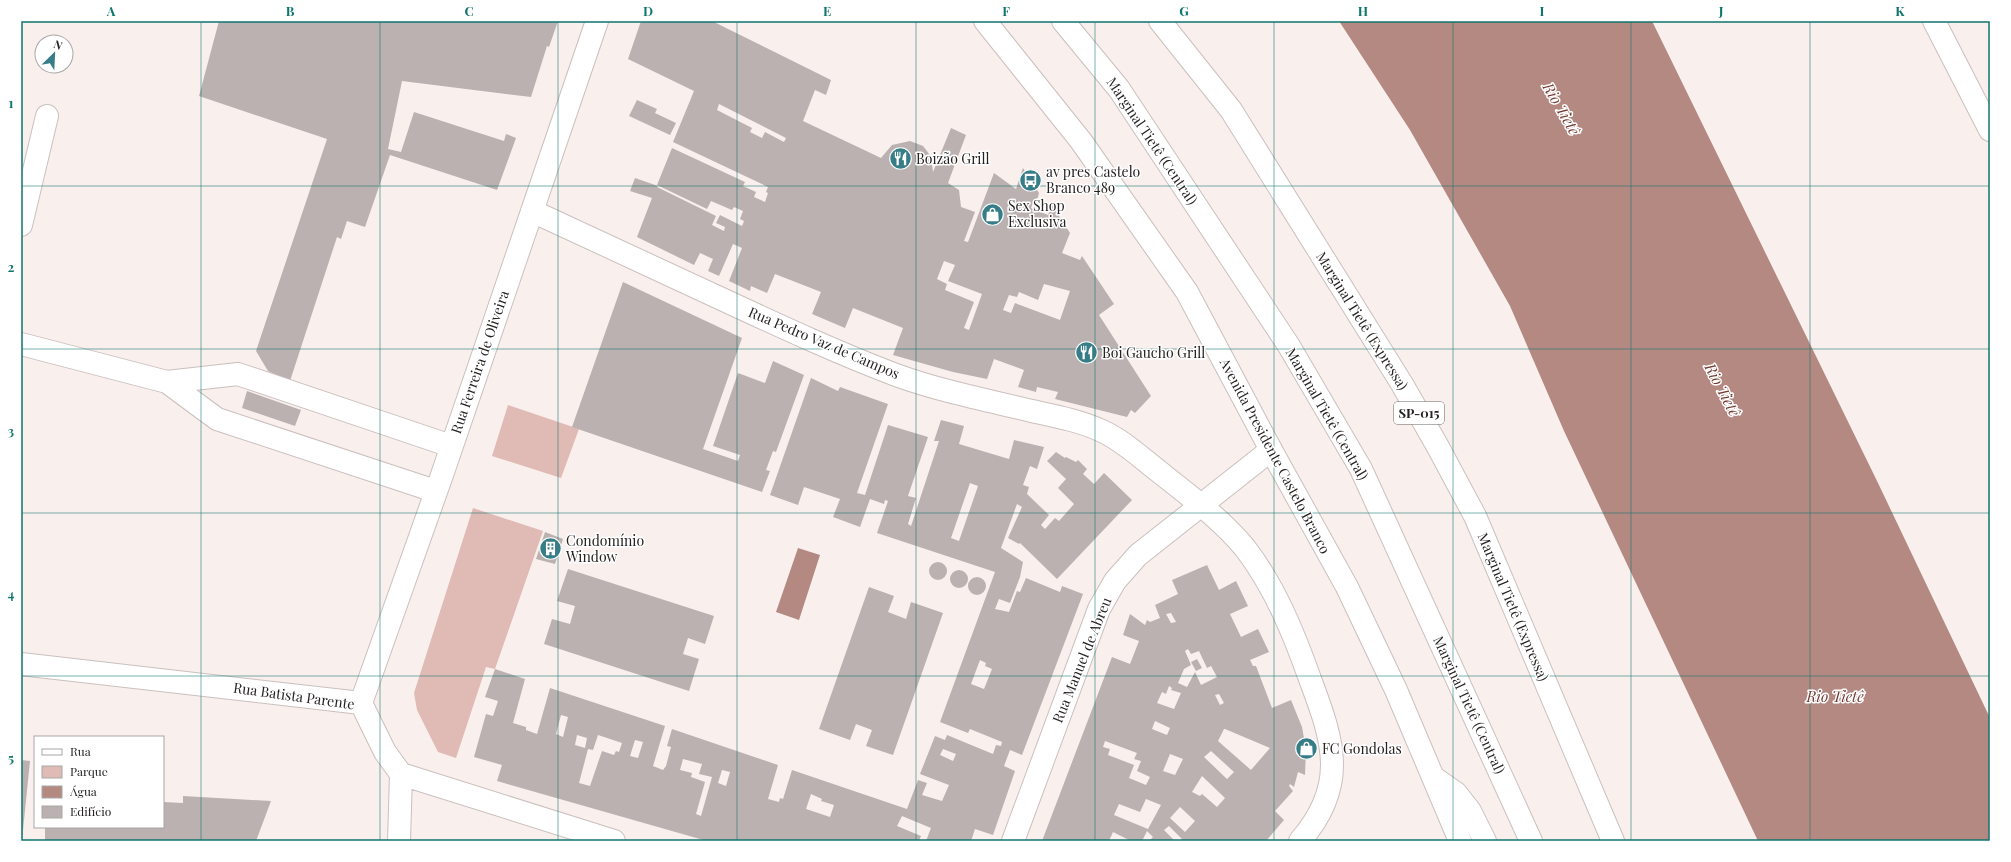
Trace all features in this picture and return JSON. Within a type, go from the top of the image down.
[{"type":"main road","name":"Rua Ferreira de Oliveira","points":[[361,703],[597,21]]},
{"type":"main road","name":"Avenida Presidente Castelo Branco","points":[[985,21],[1081,141],[1187,292],[1271,450],[1347,587],[1396,690],[1460,841]]},
{"type":"main road","name":"Marginal Tietê (Central)","points":[[1063,21],[1119,89],[1289,346],[1361,469],[1531,841]]},
{"type":"main road","name":"Marginal Tietê (Expressa)","points":[[1160,21],[1231,110],[1402,384],[1438,447],[1475,516],[1613,841]]},
{"type":"main road","points":[[1934,21],[1990,130]]},
{"type":"main road","points":[[21,225],[47,116]]},
{"type":"main road","name":"Rua Pedro Vaz de Campos","points":[[532,211],[827,348],[898,376],[946,390],[1063,418],[1101,430],[1126,445],[1202,506]]},
{"type":"main road","points":[[21,344],[167,382],[238,374],[451,446]]},
{"type":"main road","points":[[167,382],[217,419],[435,491]]},
{"type":"main road","name":"Rua Manuel de Abreu","points":[[1013,841],[1099,609],[1115,581],[1138,555],[1271,450]]},
{"type":"main road","points":[[1202,506],[1232,533],[1247,551],[1261,574],[1284,614],[1320,704],[1329,737],[1332,764],[1331,780],[1328,796],[1321,812],[1311,829],[1300,841]]},
{"type":"main road","name":"Rua Batista Parente","points":[[21,664],[361,703],[385,752],[401,774]]},
{"type":"main road","points":[[399,841],[401,774],[614,841]]},
{"type":"main road","points":[[1433,777],[1456,793],[1470,811],[1485,841]]},
{"type":"green space","points":[[508,405],[579,429],[561,478],[492,456]]},
{"type":"green space","points":[[473,508],[543,531],[495,669],[486,667],[456,758],[438,752],[417,710],[414,693]]},
{"type":"water","name":"Rio Tietê","points":[[1339,21],[1652,21],[1878,483],[1990,718],[1990,841],[1758,841],[1564,431],[1510,306],[1410,130]]},
{"type":"water","points":[[798,548],[820,555],[799,620],[776,612]]},
{"type":"building","points":[[219,21],[558,21],[549,47],[547,46],[531,97],[402,81],[388,149],[401,152],[414,112],[504,141],[506,134],[516,138],[497,190],[390,155],[365,227],[347,221],[341,239],[337,237],[290,381],[268,371],[256,351],[327,139],[199,96]]},
{"type":"building","points":[[641,21],[712,21],[831,80],[826,95],[815,90],[803,121],[881,158],[892,145],[910,141],[923,146],[927,151],[931,157],[933,172],[951,128],[966,135],[948,183],[959,190],[961,207],[975,212],[964,241],[968,242],[994,173],[1016,189],[1023,168],[1039,193],[1036,204],[1033,202],[1031,208],[1048,215],[1052,205],[1070,233],[1062,253],[1080,260],[1082,256],[1114,304],[1099,315],[1151,396],[1135,413],[1131,410],[1127,417],[1055,399],[1058,392],[1037,387],[1036,392],[1018,387],[1024,370],[994,359],[987,379],[953,372],[893,355],[903,328],[853,308],[845,328],[812,314],[821,292],[775,274],[767,293],[751,286],[750,291],[729,281],[742,248],[733,244],[719,276],[708,271],[713,259],[700,253],[694,265],[637,237],[652,198],[630,191],[635,178],[658,186],[657,187],[716,216],[712,225],[724,231],[725,227],[716,223],[720,215],[742,226],[744,221],[740,219],[743,211],[734,207],[732,210],[711,201],[707,209],[657,185],[672,148],[745,182],[743,186],[756,192],[754,197],[765,202],[768,187],[673,142],[694,91],[628,59]],"holes":[[[719,104],[786,138],[784,142],[765,132],[762,138],[750,132],[752,128],[717,110]],[[944,261],[955,265],[948,281],[982,294],[969,330],[964,328],[974,302],[945,290],[947,284],[937,279]],[[1044,284],[1070,291],[1060,320],[1015,303],[1011,313],[1003,310],[1009,295],[1017,297],[1019,292],[1038,300]]]},
{"type":"building","points":[[637,100],[657,109],[655,113],[676,123],[670,135],[629,116]]},
{"type":"building","points":[[623,282],[742,338],[703,449],[738,461],[740,455],[713,446],[738,373],[765,383],[773,361],[804,375],[776,452],[773,451],[766,470],[770,471],[762,492],[572,427]]},
{"type":"building","points":[[811,378],[838,391],[840,387],[888,404],[857,493],[865,495],[888,425],[928,437],[908,496],[916,498],[908,524],[911,526],[939,441],[934,441],[941,420],[964,426],[959,444],[1009,459],[1014,440],[1044,447],[1037,469],[1030,466],[1023,485],[1029,487],[1027,494],[1049,515],[1041,525],[1045,529],[1055,518],[1059,521],[1074,504],[1058,488],[1066,479],[1047,461],[1056,452],[1065,458],[1066,457],[1076,462],[1078,460],[1087,469],[1083,474],[1094,484],[1104,473],[1132,500],[1057,579],[1020,543],[1019,544],[1008,538],[1022,507],[1017,504],[1001,548],[1023,562],[1020,577],[1010,603],[999,599],[995,609],[1009,612],[1017,591],[1020,592],[1026,578],[1060,592],[1062,586],[1083,594],[1022,755],[1010,750],[1004,766],[1015,771],[993,835],[975,829],[971,841],[926,841],[931,828],[902,816],[897,826],[921,836],[919,841],[707,841],[497,781],[502,765],[474,757],[486,714],[493,716],[498,701],[485,697],[495,669],[525,679],[513,723],[526,727],[526,730],[537,734],[550,688],[665,726],[653,766],[663,770],[666,766],[671,747],[667,746],[672,729],[778,765],[768,799],[779,802],[780,798],[783,799],[792,770],[907,809],[918,780],[927,783],[922,795],[942,801],[949,785],[920,774],[935,736],[945,740],[947,735],[993,754],[996,745],[1001,746],[1002,742],[970,729],[968,733],[940,722],[995,572],[877,533],[888,501],[885,500],[884,504],[870,499],[860,527],[833,517],[840,499],[804,487],[798,505],[770,495]],"holes":[[[970,483],[978,486],[959,541],[951,538]],[[980,660],[986,663],[985,666],[992,669],[984,689],[971,684]],[[561,715],[568,717],[563,737],[556,734]],[[577,735],[587,738],[585,748],[575,745]],[[598,735],[622,743],[619,752],[616,751],[614,755],[602,751],[590,786],[579,783],[588,749],[593,750]],[[635,740],[643,742],[638,758],[630,756]],[[943,749],[956,754],[953,761],[940,755]],[[683,759],[702,764],[699,774],[712,777],[701,816],[696,814],[705,782],[691,777],[692,773],[680,770]],[[722,770],[730,772],[726,786],[718,783]],[[811,794],[822,799],[821,801],[834,805],[830,817],[806,809]]]},
{"type":"building","points":[[247,391],[301,410],[295,426],[242,408]]},
{"type":"building","name":"Condomínio Window","points":[[545,532],[563,539],[555,564],[536,559]]},
{"type":"building","points":[[938,562],[942,563],[946,567],[946,575],[942,579],[938,580],[934,579],[930,575],[929,571],[930,567],[934,563]]},
{"type":"building","points":[[1207,565],[1219,590],[1236,581],[1248,606],[1230,614],[1241,637],[1258,629],[1269,652],[1250,660],[1253,666],[1256,666],[1272,708],[1291,700],[1302,727],[1306,749],[1305,775],[1298,772],[1294,787],[1290,784],[1289,786],[1293,791],[1275,811],[1284,820],[1266,841],[1179,841],[1182,839],[1169,826],[1164,830],[1175,841],[1149,841],[1153,837],[1147,831],[1142,841],[1131,841],[1113,832],[1109,841],[1042,841],[1112,657],[1130,664],[1139,641],[1123,635],[1130,614],[1145,625],[1147,620],[1150,622],[1160,618],[1155,605],[1178,594],[1172,580]],"holes":[[[1171,613],[1176,622],[1171,623],[1166,614]],[[1188,649],[1191,654],[1199,651],[1207,668],[1211,666],[1217,677],[1201,685],[1195,672],[1187,687],[1178,683],[1184,669],[1191,665],[1185,651]],[[1169,686],[1172,688],[1171,690],[1181,693],[1174,709],[1157,703],[1162,692],[1166,694]],[[1219,694],[1224,703],[1220,705],[1215,695]],[[1155,721],[1170,728],[1167,735],[1152,729]],[[1225,729],[1270,748],[1251,770],[1218,741]],[[1105,741],[1137,753],[1134,759],[1141,761],[1137,771],[1150,777],[1146,785],[1129,778],[1134,765],[1108,755],[1110,749],[1103,747]],[[1211,751],[1234,772],[1227,779],[1204,757]],[[1170,754],[1183,759],[1175,775],[1163,771]],[[1202,776],[1225,798],[1217,807],[1202,794],[1200,796],[1192,792]],[[1146,799],[1161,805],[1148,829],[1114,815],[1119,804],[1140,812]],[[1180,807],[1195,821],[1185,832],[1170,818]]]},
{"type":"building","points":[[568,569],[714,616],[705,644],[688,638],[683,654],[699,659],[689,691],[544,644],[552,619],[570,624],[575,606],[557,601]]},
{"type":"building","points":[[955,570],[963,570],[968,575],[966,586],[963,588],[955,588],[950,583],[950,575]]},
{"type":"building","points":[[977,577],[981,578],[985,582],[985,590],[981,594],[977,595],[973,594],[969,590],[968,586],[969,582],[973,578]]},
{"type":"building","points":[[869,587],[894,596],[888,612],[906,619],[911,602],[943,613],[893,755],[866,746],[872,730],[856,724],[850,740],[819,729]]},
{"type":"building","points":[[1197,659],[1202,668],[1196,671],[1191,662]]},
{"type":"building","points":[[21,760],[30,761],[22,840],[21,840]]},
{"type":"building","points":[[183,796],[271,801],[256,841],[45,841],[45,828],[164,828],[164,802],[183,803]]},
{"type":"place","name":"Boizão Grill","points":[[900,159]]},
{"type":"place","name":"av pres Castelo Branco 489","points":[[1031,180]]},
{"type":"place","name":"Sex Shop Exclusiva","points":[[993,214]]},
{"type":"place","name":"Boi Gaucho Grill","points":[[1086,353]]},
{"type":"place","name":"Condomínio Window","points":[[550,549]]},
{"type":"place","name":"FC Gondolas","points":[[1306,749]]}]
